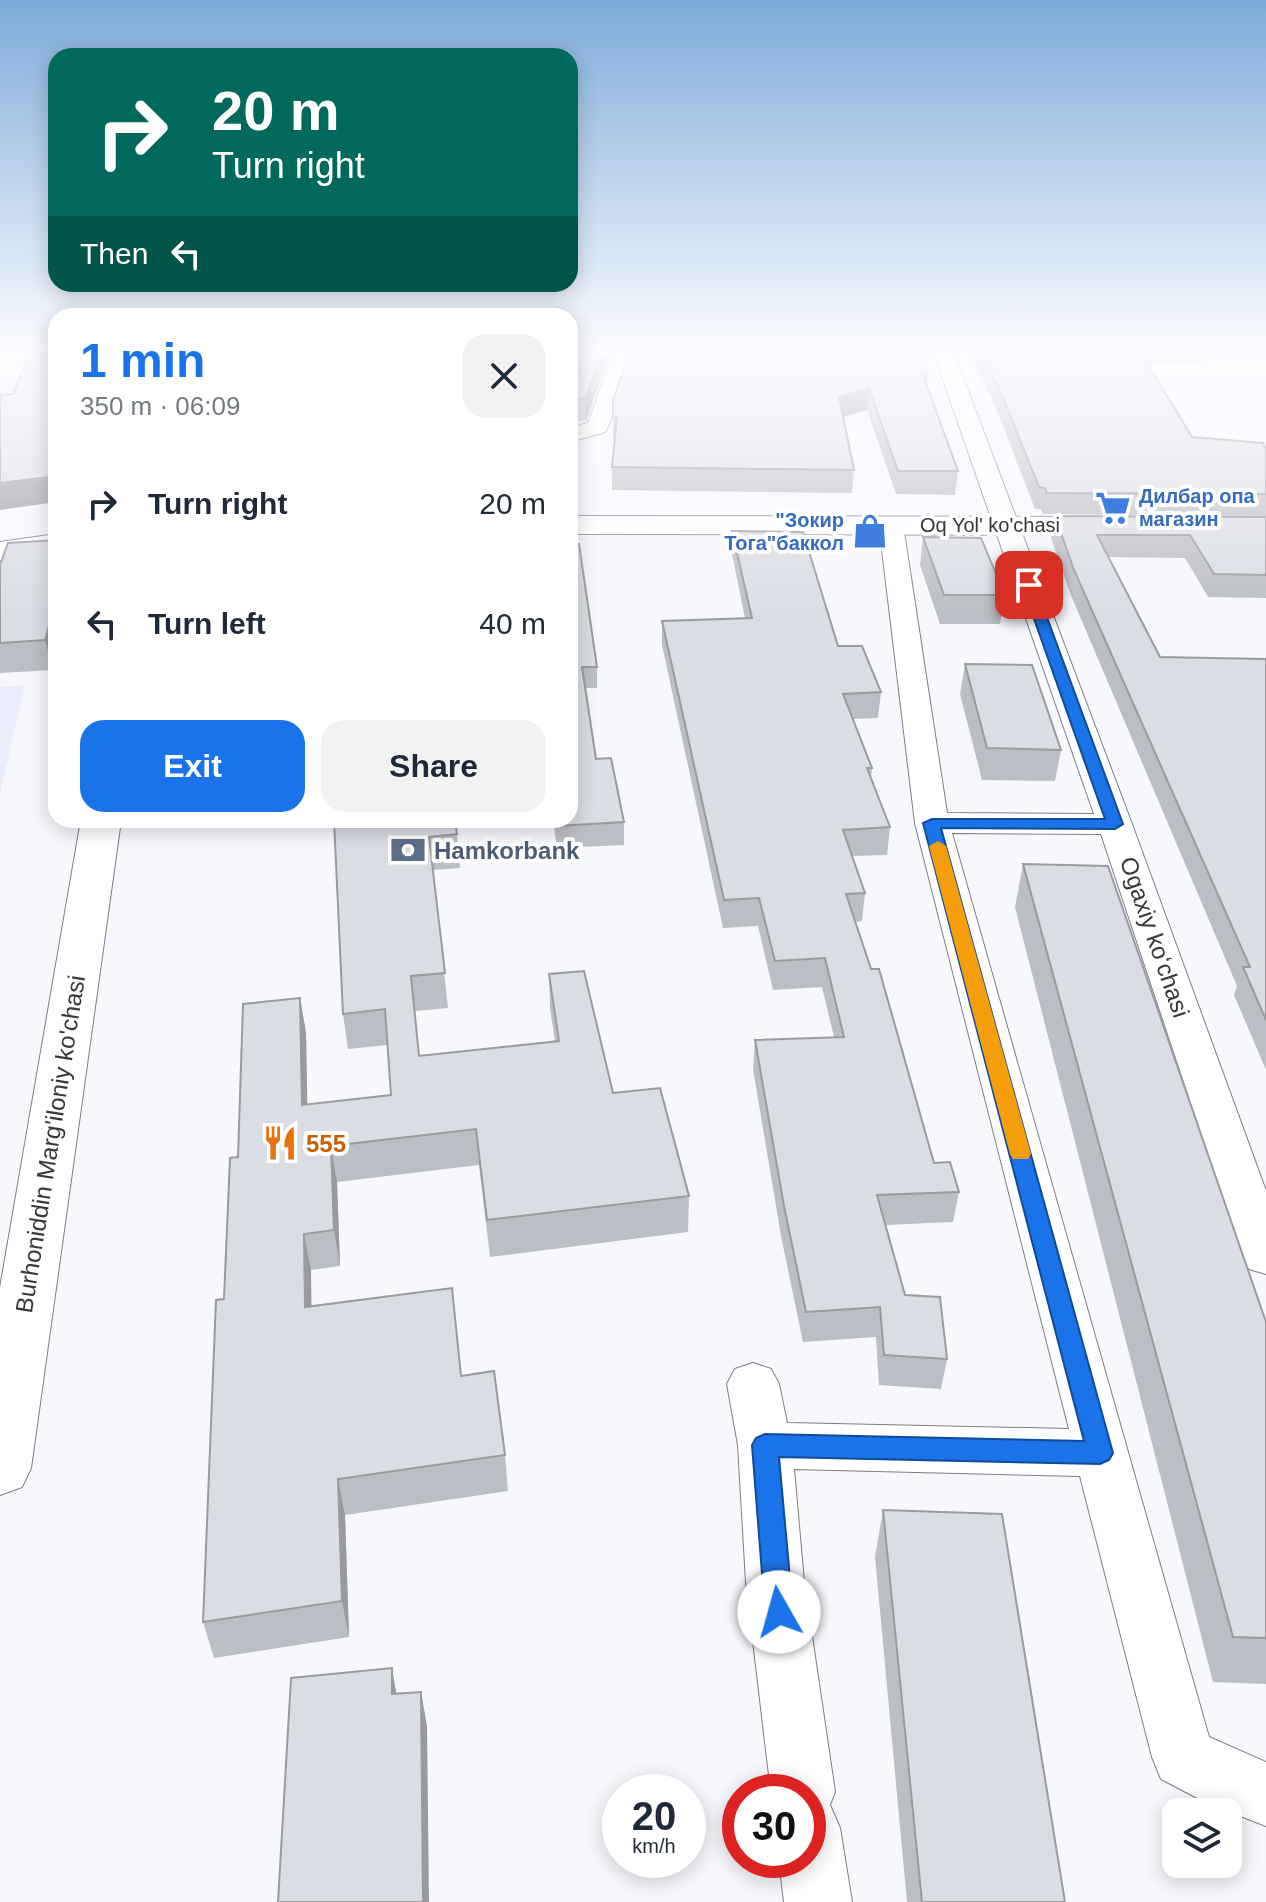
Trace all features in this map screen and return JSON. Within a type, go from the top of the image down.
[{"type":"street","name":"Ogaxiy koʻchasi","points":[[975,437],[1115,824],[1266,1256]]},
{"type":"street","name":"Oq Yol' ko'chasi","points":[[578,525],[1144,526]]},
{"type":"street","points":[[891,525],[932,823],[1183,1757],[1229,1781],[1266,1794]]},
{"type":"street","points":[[0,551],[48,544]]},
{"type":"street","points":[[932,823],[1115,824]]},
{"type":"street","name":"Burhoniddin Marg'iloniy ko'chasi","points":[[0,1468],[100,828]]},
{"type":"street","points":[[753,1384],[765,1445],[775,1582],[801,1774]]},
{"type":"street","points":[[765,1445],[1100,1453]]},
{"type":"street","points":[[815,1878],[818,1902]]},
{"type":"shaded area","points":[[25,685],[0,794],[0,687]]},
{"type":"building","points":[[0,437],[48,437],[48,477],[0,483]]},
{"type":"building","points":[[615,437],[847,437],[854,470],[612,467]]},
{"type":"building","points":[[886,437],[946,437],[958,471],[898,471]]},
{"type":"building","points":[[1019,437],[1192,437],[1263,443],[1266,450],[1266,494],[1047,493],[1045,488],[1039,487]]},
{"type":"building","points":[[1055,516],[1266,517],[1266,575],[1214,574],[1190,535],[1097,535],[1160,657],[1266,659],[1266,1020],[1243,967],[1250,967],[1074,570]]},
{"type":"building","points":[[732,531],[803,532],[838,646],[862,646],[881,692],[843,694],[872,768],[867,768],[890,827],[843,830],[865,893],[846,894],[871,969],[879,969],[934,1163],[950,1162],[959,1192],[877,1195],[905,1295],[940,1297],[947,1359],[884,1355],[880,1307],[806,1312],[755,1040],[844,1037],[825,958],[775,961],[759,898],[724,900],[662,621],[752,618]]},
{"type":"building","points":[[923,537],[981,538],[1005,595],[944,595]]},
{"type":"building","points":[[48,540],[48,630],[45,640],[0,643],[0,565],[8,543]]},
{"type":"building","points":[[578,544],[597,667],[582,667],[596,759],[611,758],[624,822],[578,825]]},
{"type":"building","points":[[965,664],[1032,665],[1061,750],[987,748]]},
{"type":"building","points":[[334,828],[456,828],[457,834],[429,837],[445,973],[411,976],[419,1056],[559,1041],[549,974],[584,971],[613,1093],[660,1088],[689,1196],[487,1220],[476,1129],[331,1146],[334,1230],[304,1234],[305,1307],[452,1288],[461,1376],[494,1371],[505,1455],[338,1479],[342,1601],[203,1622],[216,1300],[224,1299],[230,1158],[238,1157],[243,1004],[300,998],[302,1105],[391,1095],[385,1009],[343,1014]]},
{"type":"building","points":[[1023,864],[1108,866],[1266,1322],[1266,1638],[1233,1637]]},
{"type":"building","points":[[883,1510],[1002,1514],[1065,1902],[922,1902]]},
{"type":"building","points":[[392,1668],[392,1694],[421,1692],[423,1902],[278,1902],[291,1678]]},
{"type":"slow traffic","points":[[938,846],[1020,1154]]},
{"type":"place","name":"Дилбар опа магазин","points":[[1113,508]]},
{"type":"place","name":"\"Зокир Тога\"баккол","points":[[870,531]]},
{"type":"place","name":"Hamkorbank","points":[[408,850]]},
{"type":"place","name":"555","points":[[280,1143]]},
{"type":"route","points":[[779,1612],[765,1445],[1100,1453],[932,823],[1115,824],[1029,585]]}]
